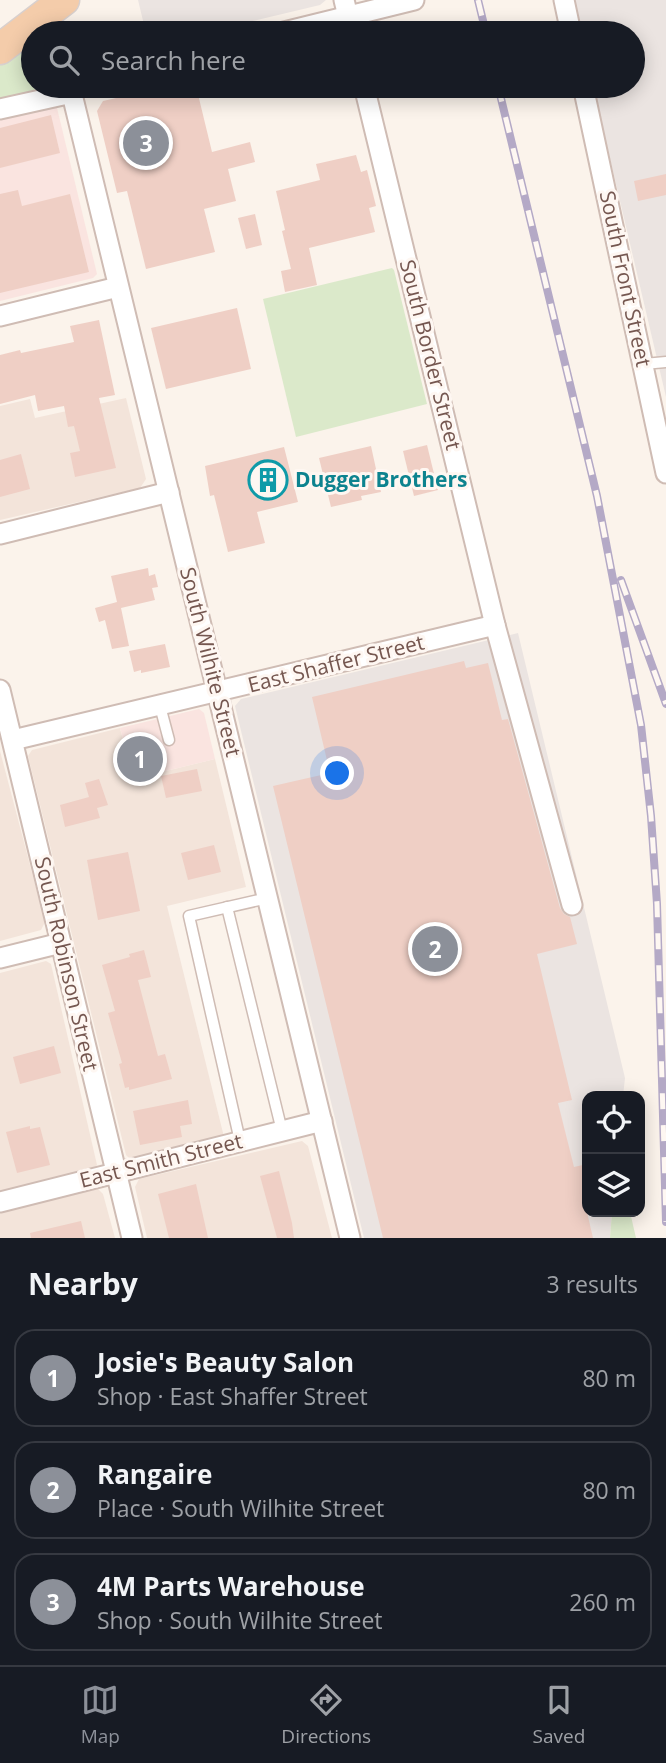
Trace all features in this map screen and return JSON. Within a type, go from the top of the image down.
[{"type":"main road","points":[[37,21],[64,0]]},
{"type":"main road","points":[[0,49],[21,33]]},
{"type":"street","points":[[348,17],[414,0]]},
{"type":"street","points":[[564,0],[568,21]]},
{"type":"street","points":[[0,109],[39,98]]},
{"type":"street","name":"South Wilhite Street","points":[[73,98],[350,1238]]},
{"type":"street","name":"South Border Street","points":[[368,98],[495,625],[572,905]]},
{"type":"street","name":"South Front Street","points":[[586,98],[644,364],[660,409],[666,473]]},
{"type":"street","points":[[0,316],[118,287]]},
{"type":"street","points":[[0,534],[169,492]]},
{"type":"street","name":"East Shaffer Street","points":[[8,739],[160,706],[495,625]]},
{"type":"street","name":"South Robinson Street","points":[[0,690],[8,739],[61,943],[132,1238]]},
{"type":"street","points":[[0,958],[61,943]]},
{"type":"street","name":"East Smith Street","points":[[0,1202],[322,1121]]},
{"type":"lane","points":[[644,364],[666,362]]},
{"type":"lane","points":[[160,706],[169,740]]},
{"type":"lane","points":[[240,1141],[189,916],[268,898]]},
{"type":"lane","points":[[227,907],[282,1131]]},
{"type":"shaded area","points":[[138,0],[326,0],[320,5],[253,21],[143,21]]},
{"type":"shaded area","points":[[574,0],[666,0],[666,397],[596,98],[645,98],[645,21],[578,21]]},
{"type":"shaded area","points":[[54,106],[57,108],[97,274],[93,278],[0,301],[0,118]]},
{"type":"shaded area","points":[[126,398],[146,479],[140,488],[0,520],[0,406],[30,399],[35,418]]},
{"type":"shaded area","points":[[518,633],[625,1078],[624,1091],[582,1091],[582,1217],[612,1217],[610,1238],[364,1238],[235,706],[241,699]]},
{"type":"shaded area","points":[[199,709],[204,713],[215,759],[133,779],[120,728]]},
{"type":"shaded area","points":[[120,728],[133,779],[215,759],[246,887],[167,906],[224,1137],[130,1159],[126,1155],[28,756],[32,750]]},
{"type":"shaded area","points":[[0,751],[45,922],[41,930],[0,941]]},
{"type":"shaded area","points":[[46,961],[51,964],[97,1165],[94,1169],[0,1192],[0,973]]},
{"type":"shaded area","points":[[302,1141],[308,1146],[332,1238],[147,1238],[135,1187],[139,1179]]},
{"type":"shaded area","points":[[98,1189],[103,1194],[115,1238],[0,1238],[0,1211]]},
{"type":"green space","points":[[21,49],[21,94],[0,100],[0,65]]},
{"type":"green space","points":[[392,268],[427,404],[296,437],[263,299]]},
{"type":"green space","points":[[612,1217],[631,1217],[636,1238],[610,1238]]},
{"type":"building","points":[[116,98],[199,98],[212,152],[250,142],[255,162],[228,169],[236,201],[204,209],[215,252],[146,269],[127,191],[117,193],[97,111],[103,101]]},
{"type":"building","points":[[51,115],[60,153],[0,168],[0,128]]},
{"type":"building","points":[[356,155],[361,172],[367,170],[376,206],[369,208],[375,232],[309,248],[317,285],[285,292],[281,271],[291,269],[276,191],[320,180],[316,164]]},
{"type":"building","points":[[666,174],[666,195],[638,201],[634,181]]},
{"type":"building","points":[[18,190],[22,206],[70,194],[89,272],[0,293],[0,194]]},
{"type":"building","points":[[255,214],[262,245],[246,249],[238,218]]},
{"type":"building","points":[[237,308],[251,369],[166,389],[151,328]]},
{"type":"building","points":[[99,320],[115,395],[99,398],[116,468],[75,477],[70,453],[80,451],[74,426],[68,427],[64,406],[38,411],[35,395],[0,404],[0,355],[74,342],[70,326]]},
{"type":"building","points":[[427,445],[438,490],[414,496],[403,451]]},
{"type":"building","points":[[371,446],[381,492],[361,496],[362,500],[331,507],[319,458]]},
{"type":"building","name":"Dugger Brothers","points":[[284,447],[298,502],[257,512],[265,543],[228,552],[214,495],[210,496],[205,466]]},
{"type":"building","points":[[21,454],[30,489],[0,497],[0,460]]},
{"type":"building","points":[[148,568],[149,576],[155,574],[158,587],[152,588],[155,600],[121,608],[129,646],[112,649],[105,620],[99,622],[95,608],[117,602],[111,576]]},
{"type":"building","points":[[165,644],[170,667],[134,672],[129,651]]},
{"type":"building","points":[[464,661],[466,668],[488,663],[502,720],[508,719],[560,908],[570,917],[577,944],[537,954],[572,1100],[558,1103],[574,1167],[582,1165],[582,1217],[588,1217],[593,1238],[383,1238],[273,786],[330,773],[312,697]]},
{"type":"building","points":[[197,769],[202,791],[166,798],[161,776]]},
{"type":"building","points":[[99,779],[108,805],[97,808],[100,818],[65,827],[60,805],[89,797],[85,783]]},
{"type":"building","points":[[214,845],[221,872],[188,880],[181,853]]},
{"type":"building","points":[[128,852],[140,911],[98,920],[87,860]]},
{"type":"building","points":[[144,950],[151,977],[138,980],[158,1056],[165,1054],[172,1079],[129,1090],[129,1087],[125,1088],[119,1064],[122,1063],[108,1013],[115,1011],[102,965]]},
{"type":"building","points":[[54,1046],[61,1073],[20,1084],[13,1057]]},
{"type":"building","points":[[188,1100],[192,1124],[180,1126],[182,1137],[140,1145],[133,1111]]},
{"type":"building","points":[[30,1126],[30,1129],[40,1127],[50,1165],[17,1173],[6,1132]]},
{"type":"building","points":[[279,1171],[294,1238],[277,1238],[260,1176]]},
{"type":"building","points":[[196,1184],[208,1238],[169,1238],[158,1194]]},
{"type":"building","points":[[81,1221],[85,1238],[31,1238],[30,1233]]},
{"type":"railway","points":[[478,0],[483,21]]},
{"type":"railway","points":[[501,98],[597,496],[641,725],[657,904],[666,1222]]},
{"type":"railway","points":[[621,580],[666,704]]},
{"type":"place","name":"4M Parts Warehouse","points":[[146,143]]},
{"type":"place","name":"Dugger Brothers","points":[[268,480]]},
{"type":"place","name":"Josie's Beauty Salon","points":[[140,759]]},
{"type":"place","name":"Rangaire","points":[[435,949]]}]
